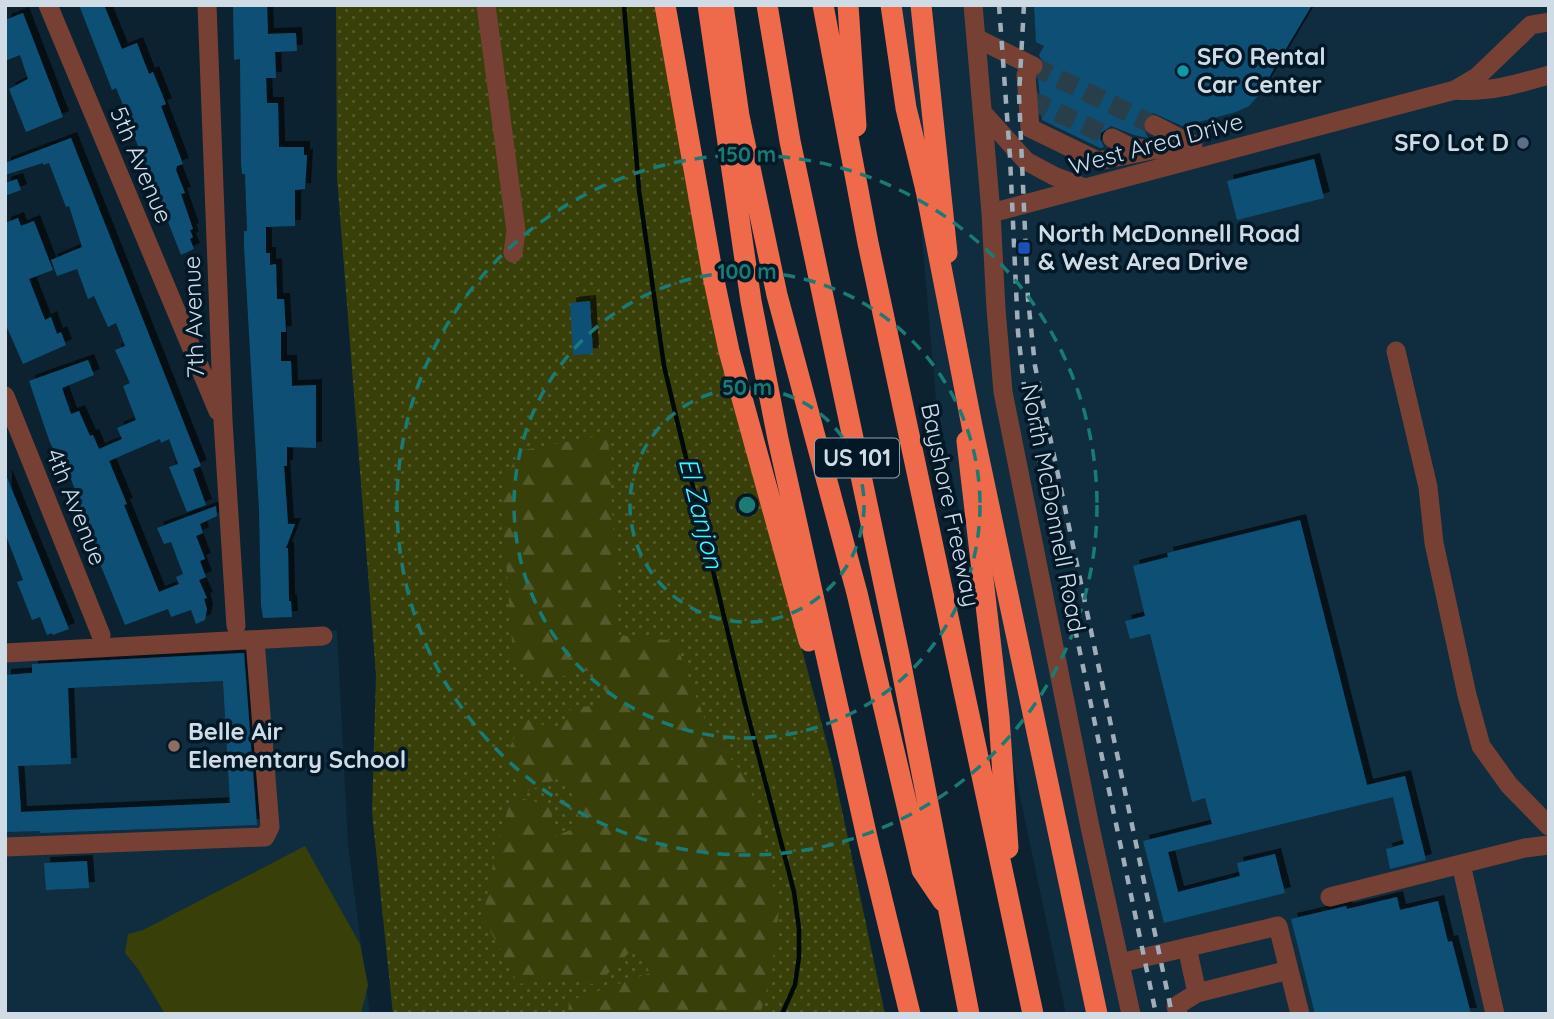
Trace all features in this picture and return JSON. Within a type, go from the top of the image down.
[{"type":"highway","points":[[666,5],[712,271],[729,351],[868,842]]},
{"type":"highway","points":[[680,5],[712,271]]},
{"type":"highway","points":[[708,5],[751,302],[778,439],[868,842],[910,1014]]},
{"type":"highway","points":[[723,5],[739,116],[777,295],[854,580],[922,870],[948,910]]},
{"type":"highway","name":"US 101","points":[[767,5],[790,141],[899,655],[969,1014]]},
{"type":"highway","name":"Bayshore Freeway","points":[[823,5],[862,212],[1033,1014]]},
{"type":"highway","points":[[848,5],[862,212]]},
{"type":"highway","points":[[891,5],[906,108],[926,190],[972,426],[1097,1014]]},
{"type":"highway","points":[[902,5],[926,190]]},
{"type":"highway","points":[[920,5],[999,717],[1013,923]]},
{"type":"street","name":"5th Avenue","points":[[48,5],[223,421]]},
{"type":"street","name":"7th Avenue","points":[[207,5],[223,421],[236,626]]},
{"type":"street","points":[[486,5],[516,231],[513,254]]},
{"type":"street","name":"North McDonnell Road","points":[[973,5],[1003,392],[1090,827],[1132,1014]]},
{"type":"street","name":"West Area Drive","points":[[1455,90],[1476,76],[1531,25],[1548,19]]},
{"type":"street","points":[[976,38],[1032,66],[1026,75],[1030,128],[1098,161],[1152,149],[1192,144]]},
{"type":"street","name":"West Area Drive","points":[[991,214],[1455,90],[1496,89],[1549,75]]},
{"type":"street","points":[[982,112],[1026,161],[1085,188]]},
{"type":"street","points":[[1154,125],[1212,156]]},
{"type":"street","points":[[1112,138],[1130,147],[1152,149]]},
{"type":"street","points":[[1396,351],[1428,487],[1434,543],[1467,695],[1482,746],[1509,785],[1549,826]]},
{"type":"street","name":"4th Avenue","points":[[5,397],[101,635]]},
{"type":"street","points":[[5,653],[323,636]]},
{"type":"street","points":[[5,847],[265,837],[270,827],[256,640]]},
{"type":"street","points":[[1329,897],[1525,848],[1549,845]]},
{"type":"street","points":[[1461,864],[1495,1014]]},
{"type":"street","points":[[1120,962],[1278,926],[1300,1014]]},
{"type":"street","points":[[1187,947],[1197,993]]},
{"type":"street","points":[[1178,1014],[1176,1006],[1197,993],[1289,970]]},
{"type":"shaded area","points":[[902,5],[1549,5],[1549,1014],[1066,1014],[936,400]]},
{"type":"shaded area","name":"Belle Air Elementary School","points":[[337,630],[348,844],[370,1014],[5,1014],[5,648]]},
{"type":"green space","points":[[336,5],[671,5],[726,362],[832,763],[885,1014],[393,1014],[372,812],[376,675],[337,177]]},
{"type":"green space","points":[[608,434],[619,635],[675,641],[710,733],[749,781],[779,909],[772,972],[760,1014],[568,1014],[569,1001],[650,973],[636,946],[596,985],[564,977],[518,984],[483,917],[496,848],[512,796],[553,806],[550,838],[581,826],[567,775],[523,793],[504,760],[524,716],[558,732],[569,710],[612,701],[590,670],[537,682],[513,657],[502,506],[504,482],[519,451]]},
{"type":"green space","points":[[305,846],[360,944],[368,985],[361,1014],[165,1014],[125,953],[128,934],[143,930]]},
{"type":"building","points":[[79,5],[104,5],[122,49],[137,43],[149,74],[153,72],[166,104],[161,106],[183,164],[177,166],[176,170],[185,193],[181,194],[193,229],[190,230],[193,237],[190,239],[194,249],[181,255],[166,217],[162,219],[151,190],[148,191],[138,158],[142,157],[132,130],[128,131],[123,119],[128,117],[116,88],[112,90]]},
{"type":"building","points":[[233,5],[267,5],[268,34],[296,33],[297,51],[275,52],[276,78],[266,78],[267,103],[278,103],[279,147],[304,147],[304,155],[307,155],[305,189],[295,190],[295,226],[266,227],[266,253],[270,253],[270,265],[276,264],[277,299],[284,299],[286,332],[281,332],[281,361],[291,361],[292,386],[316,385],[316,448],[287,447],[287,466],[284,466],[288,524],[295,524],[286,548],[292,617],[263,618],[261,605],[259,510],[244,246],[244,231],[247,231],[245,174],[242,174],[241,163],[240,59],[234,60]]},
{"type":"building","name":"SFO Rental Car Center","points":[[1034,5],[1312,5],[1258,96],[1249,106],[1191,124],[1189,129],[1153,113],[1147,115],[1142,125],[1148,138],[1111,126],[1101,133],[1100,139],[1104,147],[1100,148],[1042,120],[1038,77],[1045,66],[1039,55],[1044,46],[1036,42]]},
{"type":"building","points":[[23,13],[63,117],[26,132],[9,89],[28,79],[20,55],[5,61],[5,20]]},
{"type":"building","points":[[71,138],[201,466],[193,469],[206,505],[187,512],[169,467],[178,464],[169,439],[161,443],[160,439],[109,461],[159,592],[179,584],[176,577],[183,574],[171,542],[164,544],[157,528],[216,506],[217,516],[200,524],[203,533],[196,536],[205,559],[200,561],[206,577],[199,580],[207,598],[204,599],[207,609],[205,620],[196,624],[191,610],[171,617],[168,609],[125,625],[96,554],[98,553],[82,510],[65,506],[79,501],[68,471],[66,472],[63,464],[60,465],[49,440],[29,381],[88,360],[94,375],[62,388],[71,414],[79,411],[99,449],[122,439],[117,428],[136,420],[123,386],[130,383],[115,350],[125,346],[116,323],[108,327],[94,296],[88,299],[77,269],[57,276],[51,260],[82,247],[69,206],[66,207],[49,163],[5,175],[5,163]]},
{"type":"building","points":[[1314,159],[1324,198],[1237,220],[1227,181]]},
{"type":"building","points":[[17,179],[21,190],[5,196],[5,183]]},
{"type":"building","points":[[18,218],[21,226],[34,221],[53,270],[29,279],[45,320],[51,317],[57,334],[61,332],[66,345],[23,364],[5,323],[5,223]]},
{"type":"building","points":[[590,301],[593,354],[573,355],[570,303]]},
{"type":"building","points":[[6,475],[69,629],[53,635],[47,635],[40,617],[32,620],[17,582],[23,580],[5,533]]},
{"type":"building","points":[[1300,520],[1367,785],[1405,776],[1426,860],[1390,869],[1386,849],[1404,844],[1393,797],[1168,852],[1178,892],[1240,876],[1237,863],[1275,854],[1285,893],[1164,923],[1143,841],[1212,824],[1205,798],[1192,802],[1150,634],[1130,639],[1125,621],[1145,616],[1133,566],[1168,557],[1167,553]]},
{"type":"building","points":[[244,653],[257,825],[5,832],[5,675],[32,673],[32,664]],"holes":[[[223,681],[230,803],[21,812],[18,766],[71,764],[68,688]]]},
{"type":"building","points":[[87,861],[89,888],[46,890],[44,863]]},
{"type":"building","points":[[1397,897],[1400,910],[1438,901],[1448,942],[1452,941],[1471,1014],[1315,1014],[1291,919]]},
{"type":"waterway","name":"El Zanjon","points":[[624,5],[639,190],[664,366],[745,704],[794,892],[799,929],[799,957],[795,985],[782,1014]]},
{"type":"tunnel","points":[[1033,66],[1154,125]]},
{"type":"tunnel","points":[[1031,100],[1112,138]]},
{"type":"railway","points":[[999,5],[1010,157],[1018,332],[1024,386],[1156,1014]]},
{"type":"railway","points":[[1024,5],[1019,95],[1028,299],[1035,366],[1172,1014]]},
{"type":"place","name":"SFO Rental Car Center","points":[[1183,71]]},
{"type":"place","name":"SFO Lot D","points":[[1523,143]]},
{"type":"place","name":"North McDonnell Road & West Area Drive","points":[[1024,248]]},
{"type":"place","name":"Belle Air Elementary School","points":[[174,746]]}]
